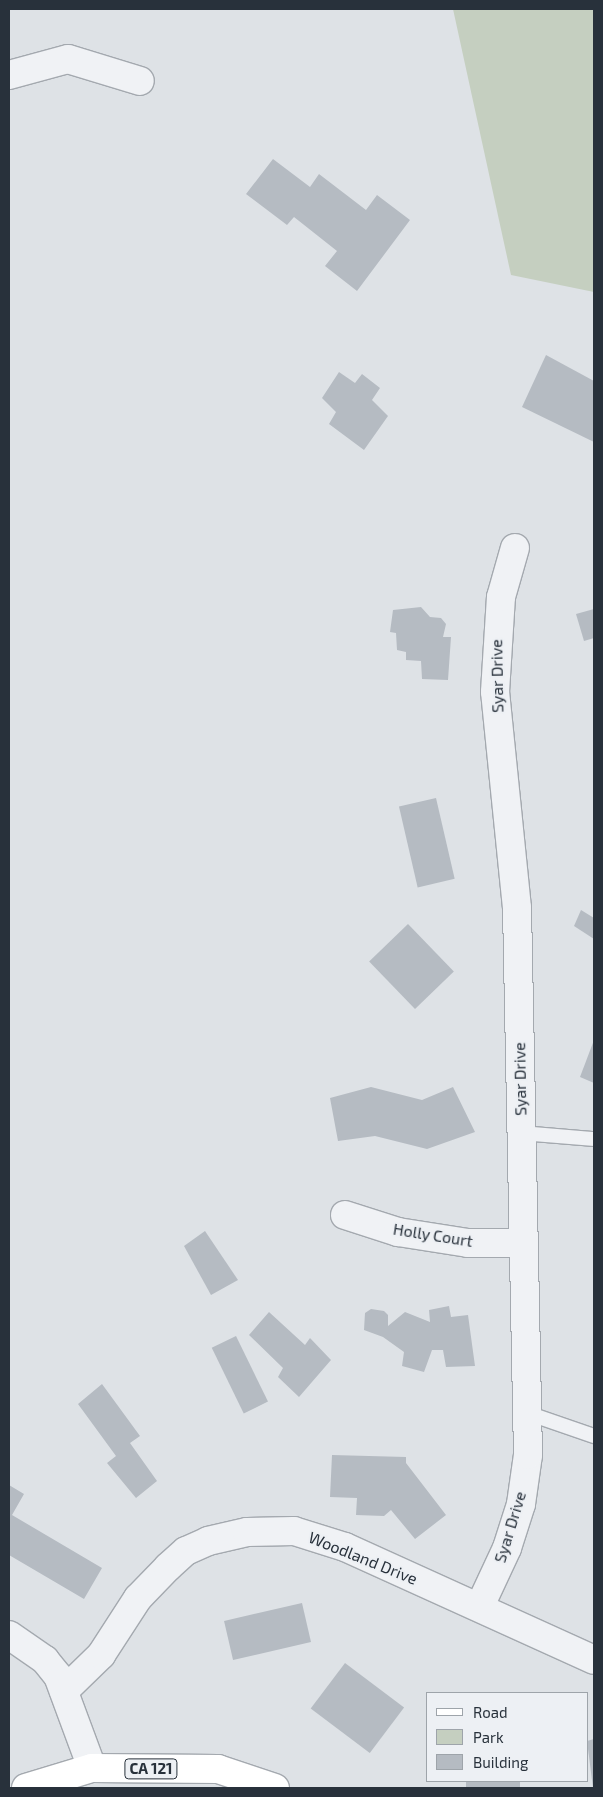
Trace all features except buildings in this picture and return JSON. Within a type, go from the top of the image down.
[{"type":"main road","name":"CA 121","points":[[26,1788],[92,1768],[218,1769],[276,1788]]},
{"type":"street","points":[[9,75],[68,60],[140,82]]},
{"type":"street","name":"Syar Drive","points":[[480,1606],[507,1548],[521,1504],[528,1455],[517,908],[495,692],[501,597],[515,548]]},
{"type":"street","name":"Holly Court","points":[[345,1215],[398,1232],[468,1243],[523,1243]]},
{"type":"street","name":"Woodland Drive","points":[[64,1691],[101,1655],[138,1598],[174,1562],[208,1541],[246,1532],[294,1531],[345,1547],[480,1606],[594,1660]]},
{"type":"street","points":[[9,1635],[45,1660],[64,1691],[92,1768]]},
{"type":"lane","points":[[522,1133],[594,1139]]},
{"type":"lane","points":[[527,1413],[594,1436]]},
{"type":"green space","points":[[453,9],[594,9],[594,292],[511,275]]}]
